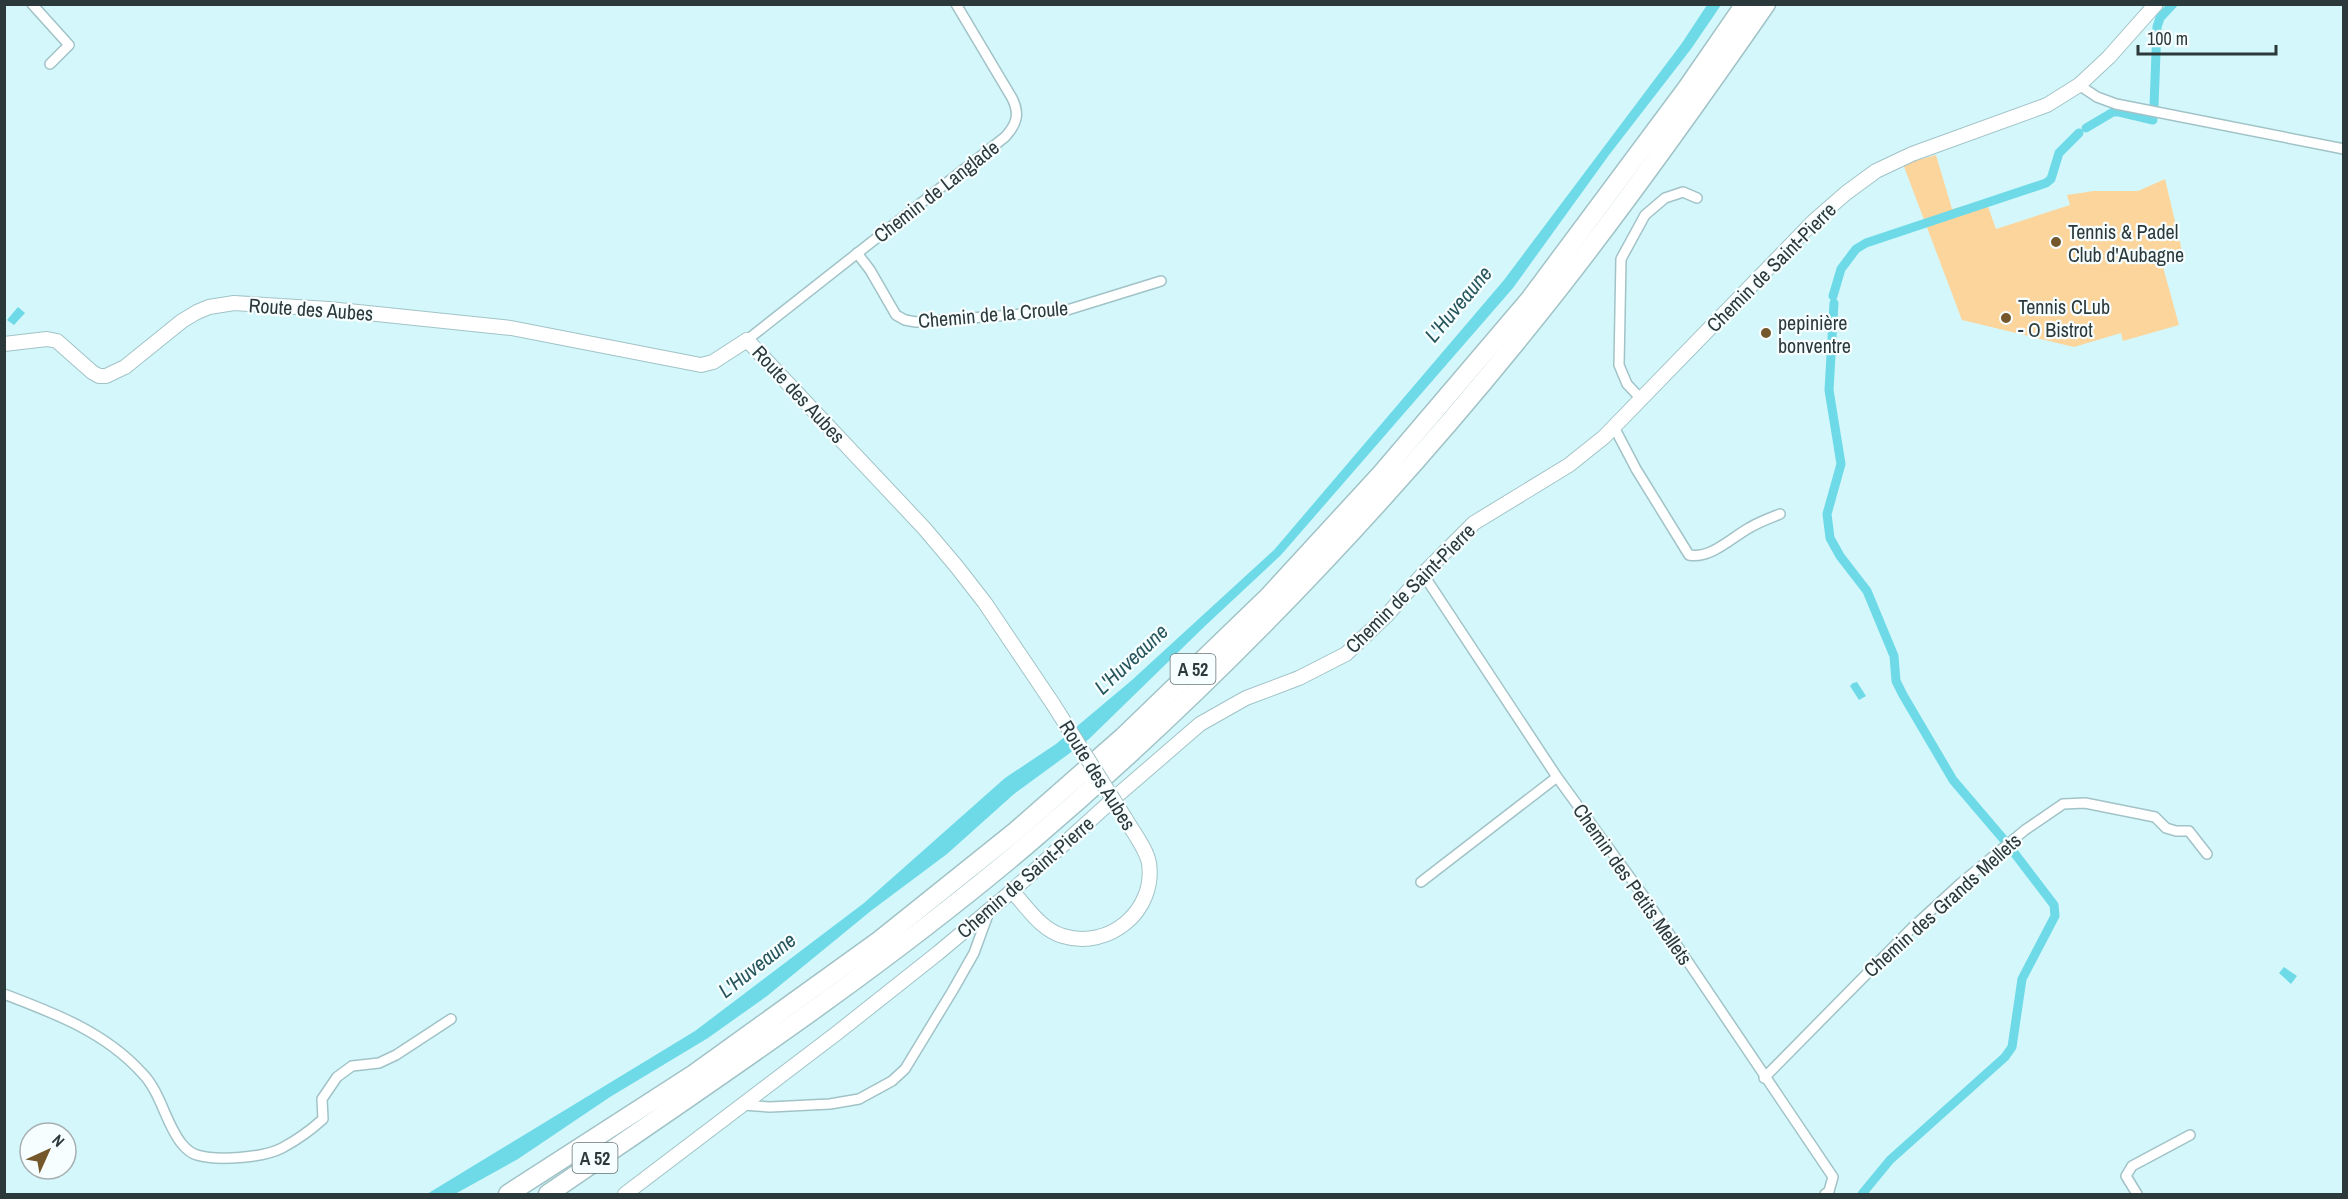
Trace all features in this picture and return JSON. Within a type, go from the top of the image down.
[{"type":"highway","name":"A 52","points":[[507,1194],[694,1074],[880,940],[1016,831],[1131,729],[1268,597],[1381,474],[1530,299],[1680,97],[1745,4]]},
{"type":"highway","name":"A 52","points":[[537,1194],[708,1086],[892,952],[1027,845],[1137,747],[1281,606],[1395,484],[1542,310],[1703,95],[1766,4]]},
{"type":"highway","points":[[548,1194],[653,1122]]},
{"type":"main road","name":"Chemin de Saint-Pierre","points":[[625,1194],[837,1033],[989,910],[1200,724],[1246,698],[1299,678],[1346,654],[1388,615],[1423,574],[1474,523],[1569,465],[1614,427],[1814,221],[1845,193],[1876,171],[1912,154],[2047,105],[2079,85],[2109,57],[2156,4]]},
{"type":"main road","name":"Route des Aubes","points":[[4,344],[47,339],[57,342],[92,372],[99,376],[106,376],[124,367],[182,321],[197,312],[209,307],[234,303],[328,309],[511,328],[701,365],[713,362],[747,340],[900,502],[951,559],[985,603],[1053,704],[1125,818],[1148,860],[1149,888],[1137,913],[1113,931],[1091,940],[1062,936],[1041,924],[1012,891]]},
{"type":"street","points":[[32,4],[69,45],[50,64]]},
{"type":"street","name":"Chemin de Langlade","points":[[747,340],[1005,137],[1013,128],[1017,118],[1017,108],[956,4]]},
{"type":"street","points":[[2079,85],[2097,97],[2116,104],[2343,149]]},
{"type":"street","points":[[1642,400],[1627,384],[1619,365],[1621,259],[1645,215],[1665,198],[1683,192],[1697,198]]},
{"type":"street","name":"Chemin de la Croule","points":[[857,253],[870,270],[896,315],[916,322],[1064,311],[1161,280]]},
{"type":"street","points":[[1614,427],[1636,469],[1689,555],[1699,557],[1719,548],[1750,527],[1780,513]]},
{"type":"street","name":"Chemin des Petits Mellets","points":[[1423,574],[1557,777],[1645,898],[1833,1178],[1829,1191],[1825,1194]]},
{"type":"street","points":[[1421,882],[1557,777]]},
{"type":"street","name":"Chemin des Grands Mellets","points":[[1764,1078],[1912,928],[1961,883],[2025,830],[2063,804],[2085,803],[2155,817],[2166,828],[2189,831],[2207,854]]},
{"type":"street","points":[[742,1105],[770,1107],[859,1100],[892,1081],[904,1069],[974,953],[989,910]]},
{"type":"street","points":[[4,994],[68,1018],[111,1045],[143,1073],[159,1098],[182,1144],[195,1155],[219,1157],[252,1156],[280,1149],[313,1129],[323,1119],[322,1099],[337,1077],[352,1066],[379,1063],[451,1019]]},
{"type":"street","points":[[2137,1194],[2126,1176],[2132,1167],[2190,1135]]},
{"type":"shaded area","name":"Tennis & Padel Club d'Aubagne","points":[[1936,155],[1952,209],[1986,201],[1996,229],[2070,205],[2067,195],[2094,191],[2138,191],[2165,179],[2183,255],[2163,267],[2179,325],[2123,341],[2121,333],[2074,347],[1962,320],[1903,164]]},
{"type":"water","points":[[1707,5],[1721,5],[1691,49],[1609,155],[1513,288],[1281,555],[1089,739],[1014,794],[947,854],[872,910],[767,996],[708,1038],[610,1097],[518,1159],[455,1194],[427,1194],[695,1031],[864,903],[1005,778],[1056,744],[1132,680],[1274,550],[1504,280],[1682,43]]},
{"type":"water","points":[[18,307],[25,313],[14,325],[7,320]]},
{"type":"water","points":[[1857,682],[1866,696],[1859,700],[1850,686]]},
{"type":"water","points":[[2284,967],[2297,976],[2291,984],[2279,973]]},
{"type":"waterway","points":[[2154,106],[2157,27],[2160,18],[2173,4]]},
{"type":"waterway","points":[[2086,128],[2113,112],[2153,120]]},
{"type":"waterway","points":[[1833,296],[1841,269],[1856,249],[1866,243],[2046,183],[2051,179],[2059,153],[2079,133]]},
{"type":"waterway","points":[[1834,303],[1829,390],[1841,464],[1827,514],[1830,538],[1840,556],[1867,591],[1894,656],[1896,681],[1903,695],[1953,780],[2005,841]]},
{"type":"waterway","points":[[1862,1194],[1890,1160],[2005,1057],[2012,1047],[2022,979],[2055,916],[2054,905],[2009,846]]},
{"type":"place","name":"Tennis & Padel Club d'Aubagne","points":[[2056,242]]},
{"type":"place","name":"Tennis CLub - O Bistrot","points":[[2006,318]]},
{"type":"place","name":"pepinière bonventre","points":[[1766,333]]},
{"type":"water label","name":"L'Huveaune","points":[[1458,304]]},
{"type":"water label","name":"L'Huveaune","points":[[1131,659]]},
{"type":"water label","name":"L'Huveaune","points":[[757,965]]}]
